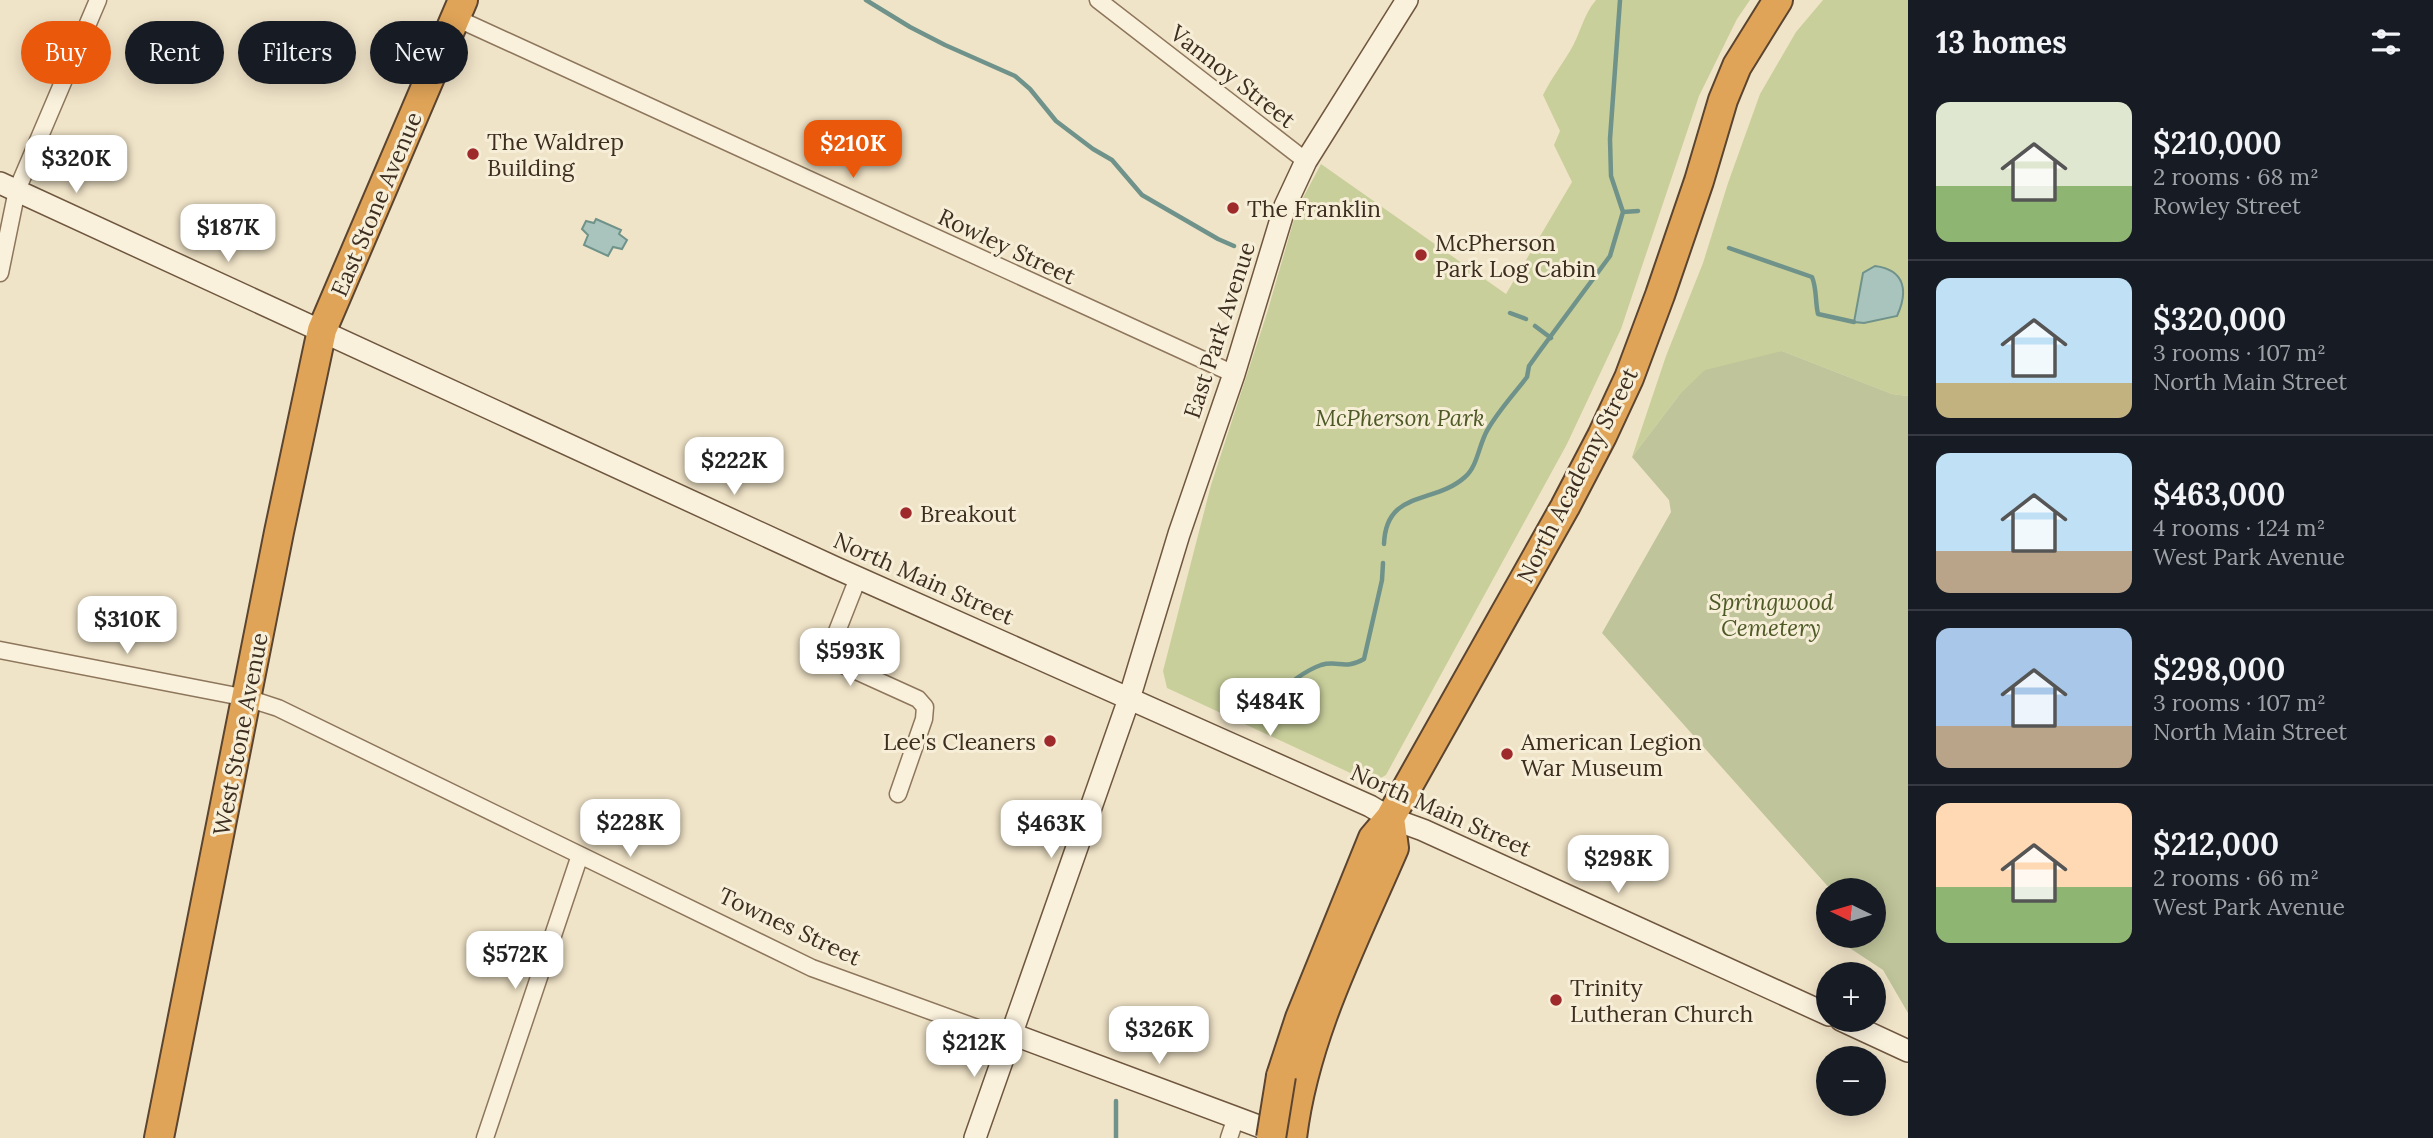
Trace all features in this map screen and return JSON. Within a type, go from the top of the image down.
[{"type":"highway","name":"North Academy Street","points":[[1292,1138],[1290,1084],[1300,1018],[1373,838],[1390,818],[1565,507],[1602,436],[1629,378],[1660,295],[1727,88],[1737,66],[1777,0]]},
{"type":"highway","name":"East Stone Avenue","points":[[322,330],[460,9]]},
{"type":"highway","name":"West Stone Avenue","points":[[159,1138],[322,330]]},
{"type":"highway","name":"North Academy Street","points":[[1271,1138],[1290,1084]]},
{"type":"street","points":[[0,273],[8,187],[98,0]]},
{"type":"street","name":"Vannoy Street","points":[[1098,0],[1306,161]]},
{"type":"street","name":"East Park Avenue","points":[[975,1138],[1129,699],[1285,206],[1306,161],[1407,0]]},
{"type":"street","name":"Rowley Street","points":[[460,9],[1234,374]]},
{"type":"street","name":"North Main Street","points":[[8,187],[858,578],[1816,1008]]},
{"type":"street","points":[[858,578],[834,639],[835,658],[844,665],[918,699],[925,707],[924,719],[898,794]]},
{"type":"street","name":"Townes Street","points":[[0,650],[247,698],[278,708],[841,981],[980,1029],[1012,1034],[1292,1138]]},
{"type":"street","points":[[485,1138],[580,855]]},
{"type":"street","points":[[1867,1032],[1908,1051]]},
{"type":"street","points":[[1229,1138],[1236,1117]]},
{"type":"green space","name":"McPherson Park","points":[[1596,0],[1750,0],[1737,19],[1699,96],[1621,329],[1567,444],[1386,775],[1372,783],[1167,688],[1163,671],[1211,485],[1267,313],[1297,209],[1321,164],[1506,294],[1572,182],[1554,145],[1560,131],[1543,95]]},
{"type":"green space","points":[[1823,0],[1908,0],[1908,396],[1892,394],[1782,351],[1680,394],[1632,457],[1666,356],[1703,263],[1760,94],[1796,32]]},
{"type":"green space","name":"Springwood Cemetery","points":[[1782,351],[1892,394],[1908,396],[1908,1013],[1886,975],[1886,962],[1871,962],[1850,948],[1886,948],[1886,878],[1820,878],[1602,633],[1671,512],[1669,500],[1632,457],[1680,394],[1705,370]]},
{"type":"water","points":[[596,219],[621,230],[619,234],[627,240],[622,249],[613,247],[608,256],[584,245],[588,235],[582,229],[586,221],[594,223]]},
{"type":"water","points":[[1875,266],[1893,272],[1902,284],[1903,299],[1897,316],[1864,323],[1854,322],[1863,273]]},
{"type":"waterway","points":[[866,0],[945,45],[1015,76],[1030,89],[1056,121],[1112,160],[1142,195],[1234,246]]},
{"type":"waterway","points":[[1384,544],[1387,526],[1393,514],[1402,506],[1453,486],[1469,472],[1492,422],[1527,377],[1529,366],[1610,256],[1623,212],[1611,176],[1610,139],[1620,0]]},
{"type":"waterway","points":[[1623,212],[1638,211]]},
{"type":"waterway","points":[[1729,248],[1812,277],[1818,314],[1854,322]]},
{"type":"waterway","points":[[1510,313],[1526,319]]},
{"type":"waterway","points":[[1535,326],[1551,338]]},
{"type":"waterway","points":[[1267,704],[1292,682],[1314,668],[1327,664],[1352,664],[1364,659],[1382,580],[1383,563]]},
{"type":"waterway","points":[[1116,1101],[1116,1138]]},
{"type":"place","name":"The Waldrep Building","points":[[473,154]]},
{"type":"place","name":"The Franklin","points":[[1233,208]]},
{"type":"place","name":"McPherson Park Log Cabin","points":[[1421,255]]},
{"type":"place","name":"Breakout","points":[[906,513]]},
{"type":"place","name":"Lee's Cleaners","points":[[1050,741]]},
{"type":"place","name":"American Legion War Museum","points":[[1507,754]]},
{"type":"place","name":"Trinity Lutheran Church","points":[[1556,1000]]}]
